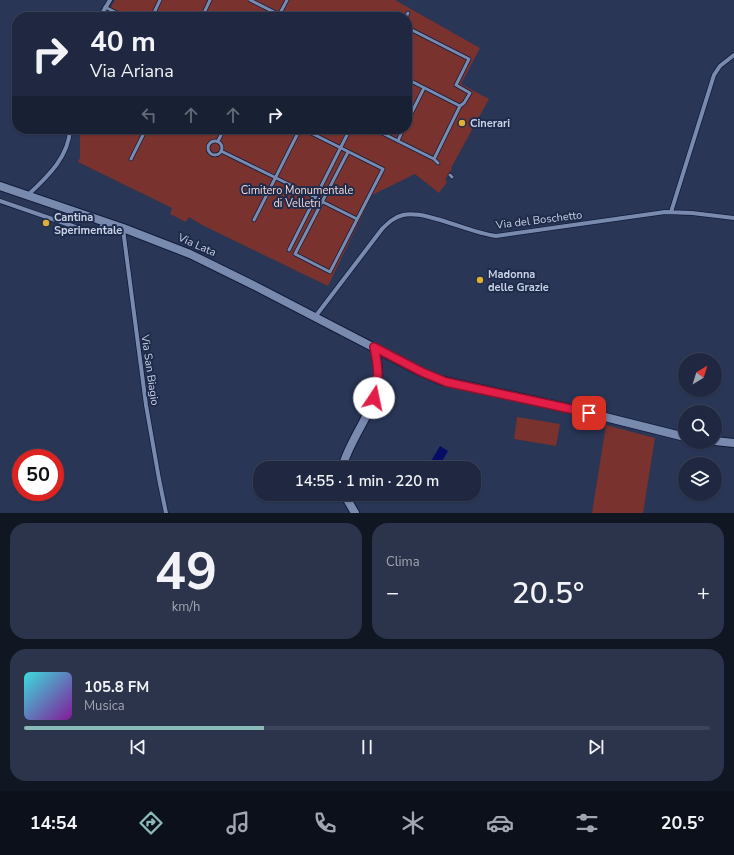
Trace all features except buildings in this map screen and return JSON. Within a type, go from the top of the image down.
[{"type":"main road","name":"Via Lata","points":[[0,186],[172,246],[205,261],[422,372],[452,383],[574,409],[678,435]]},
{"type":"main road","points":[[345,461],[376,394],[379,372],[374,347]]},
{"type":"main road","points":[[722,442],[734,443]]},
{"type":"main road","points":[[348,501],[355,513]]},
{"type":"street","points":[[102,12],[110,0]]},
{"type":"street","points":[[671,212],[714,74],[720,66],[734,55]]},
{"type":"street","points":[[28,196],[48,176],[62,157],[68,144],[69,134]]},
{"type":"street","points":[[0,201],[87,230],[97,230],[106,222]]},
{"type":"street","points":[[0,205],[13,206]]},
{"type":"street","name":"Via del Boschetto","points":[[315,317],[382,229],[399,216],[424,216],[485,234],[501,236],[671,212],[734,218]]},
{"type":"street","name":"Via San Biagio","points":[[123,228],[146,405],[166,513]]},
{"type":"lane","points":[[154,12],[160,0]]},
{"type":"lane","points":[[204,12],[210,0]]},
{"type":"lane","points":[[250,0],[272,12]]},
{"type":"lane","points":[[281,12],[287,0]]},
{"type":"lane","points":[[105,7],[115,12]]},
{"type":"lane","points":[[412,29],[469,59],[456,85],[470,92],[464,103],[460,106],[434,159]]},
{"type":"lane","points":[[412,82],[460,106]]},
{"type":"lane","points":[[412,112],[424,88]]},
{"type":"lane","points":[[131,159],[144,134]]},
{"type":"lane","points":[[218,141],[222,134]]},
{"type":"lane","points":[[254,220],[298,134]]},
{"type":"lane","points":[[313,134],[383,169],[330,272],[295,254],[348,152]]},
{"type":"lane","points":[[289,250],[347,134]]},
{"type":"lane","points":[[384,134],[434,159],[438,164]]},
{"type":"lane","points":[[398,141],[401,134]]},
{"type":"lane","points":[[218,141],[210,142],[208,145],[208,150],[211,154],[215,155],[221,151]]},
{"type":"lane","points":[[218,141],[221,144],[221,151]]},
{"type":"lane","points":[[221,151],[315,197]]},
{"type":"lane","points":[[323,202],[357,219]]},
{"type":"green space","name":"Cimitero Monumentale di Velletri","points":[[115,0],[395,0],[480,48],[461,84],[489,99],[451,168],[452,169],[445,179],[447,182],[439,193],[415,174],[372,195],[328,286],[202,225],[189,217],[186,222],[170,214],[172,208],[78,162],[80,158],[80,134],[412,134],[412,12],[108,12]]},
{"type":"green space","points":[[517,417],[560,424],[556,446],[514,439]]},
{"type":"green space","points":[[606,425],[655,438],[643,513],[592,513]]},
{"type":"shaded area","points":[[440,446],[448,451],[442,461],[431,461]]},
{"type":"place","name":"Cinerari","points":[[462,123]]},
{"type":"place","name":"Cantina Sperimentale","points":[[46,223]]},
{"type":"place","name":"Madonna delle Grazie","points":[[480,280]]},
{"type":"route","points":[[374,398],[377,390],[379,372],[374,347],[422,372],[446,382],[589,413]]}]
